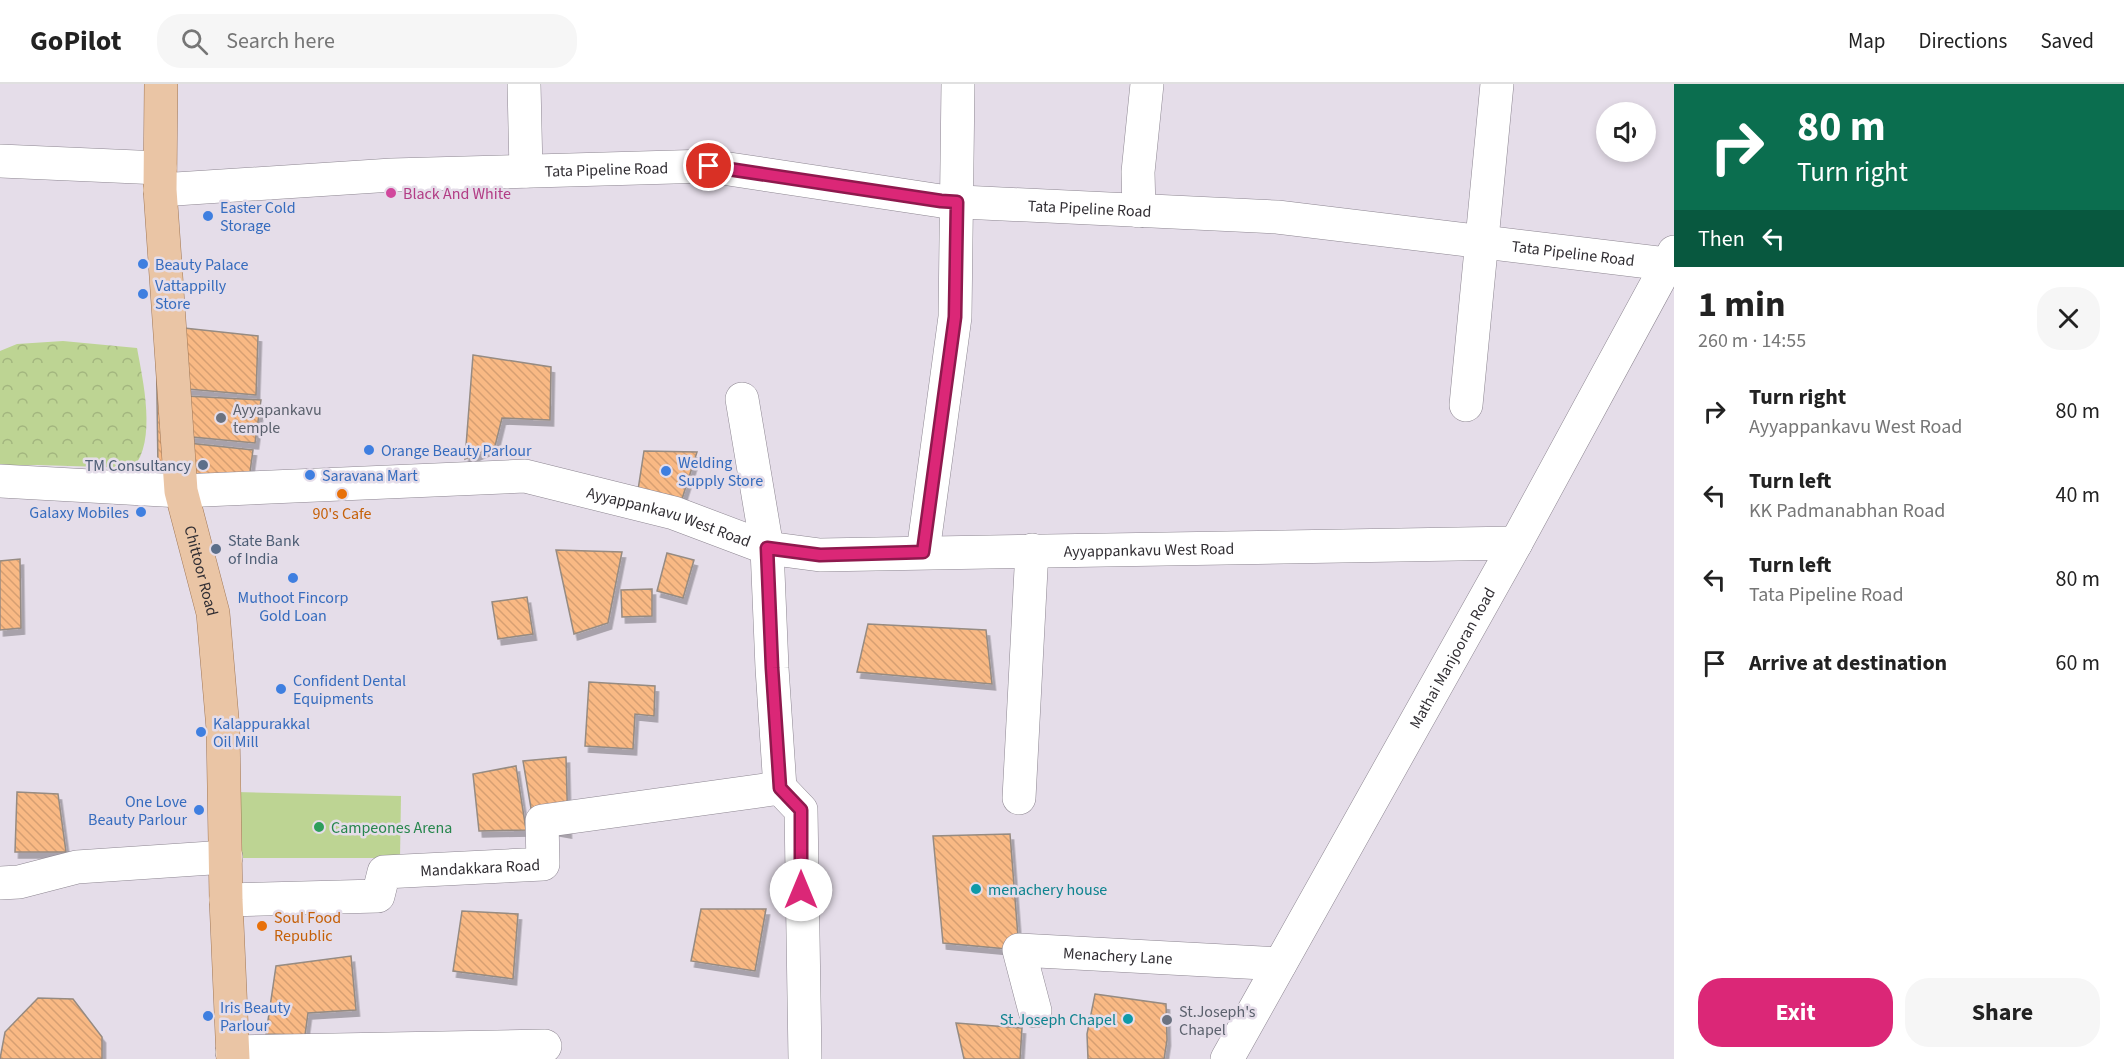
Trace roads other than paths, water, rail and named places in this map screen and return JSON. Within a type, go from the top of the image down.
[{"type":"main road","name":"Chittoor Road","points":[[161,84],[160,179],[181,491],[213,613],[223,729],[232,1055]]},
{"type":"street","points":[[524,84],[526,171]]},
{"type":"street","points":[[923,552],[955,317],[958,84]]},
{"type":"street","points":[[1139,211],[1138,172],[1147,84]]},
{"type":"street","points":[[1466,405],[1497,84]]},
{"type":"street","name":"Tata Pipeline Road","points":[[0,161],[160,179],[709,166],[941,201],[1277,217],[1481,241],[1670,258]]},
{"type":"street","name":"Mathai Manjooran Road","points":[[1227,1059],[1516,543],[1670,258]]},
{"type":"street","points":[[742,399],[767,548],[780,788],[801,810],[806,1059]]},
{"type":"street","name":"Ayyappankavu West Road","points":[[0,480],[181,491],[525,476],[674,513],[767,548],[820,555],[1516,543]]},
{"type":"street","points":[[1019,798],[1032,550]]},
{"type":"street","name":"Mandakkara Road","points":[[226,900],[378,896],[384,872],[543,864],[542,821],[780,788]]},
{"type":"street","points":[[0,883],[20,882],[77,867],[226,857]]},
{"type":"street","name":"Menachery Lane","points":[[1035,1011],[1019,950],[1280,964]]},
{"type":"street","points":[[232,1055],[545,1046]]},
{"type":"place","name":"Black And White","points":[[391,193]]},
{"type":"place","name":"Easter Cold Storage","points":[[208,216]]},
{"type":"place","name":"Beauty Palace","points":[[143,264]]},
{"type":"place","name":"Vattappilly Store","points":[[143,294]]},
{"type":"place","name":"Ayyapankavu temple","points":[[221,418]]},
{"type":"place","name":"Orange Beauty Parlour","points":[[369,450]]},
{"type":"place","name":"TM Consultancy","points":[[203,465]]},
{"type":"place","name":"Welding Supply Store","points":[[666,471]]},
{"type":"place","name":"Saravana Mart","points":[[310,475]]},
{"type":"place","name":"90's Cafe","points":[[342,494]]},
{"type":"place","name":"Galaxy Mobiles","points":[[141,512]]},
{"type":"place","name":"State Bank of India","points":[[216,549]]},
{"type":"place","name":"Muthoot Fincorp Gold Loan","points":[[293,578]]},
{"type":"place","name":"Confident Dental Equipments","points":[[281,689]]},
{"type":"place","name":"Kalappurakkal Oil Mill","points":[[201,732]]},
{"type":"place","name":"One Love Beauty Parlour","points":[[199,810]]},
{"type":"place","name":"Campeones Arena","points":[[319,827]]},
{"type":"place","name":"menachery house","points":[[976,889]]},
{"type":"place","name":"Soul Food Republic","points":[[262,926]]},
{"type":"place","name":"Iris Beauty Parlour","points":[[208,1016]]},
{"type":"place","name":"St.Joseph Chapel","points":[[1128,1019]]},
{"type":"place","name":"St.Joseph's Chapel","points":[[1167,1020]]}]
